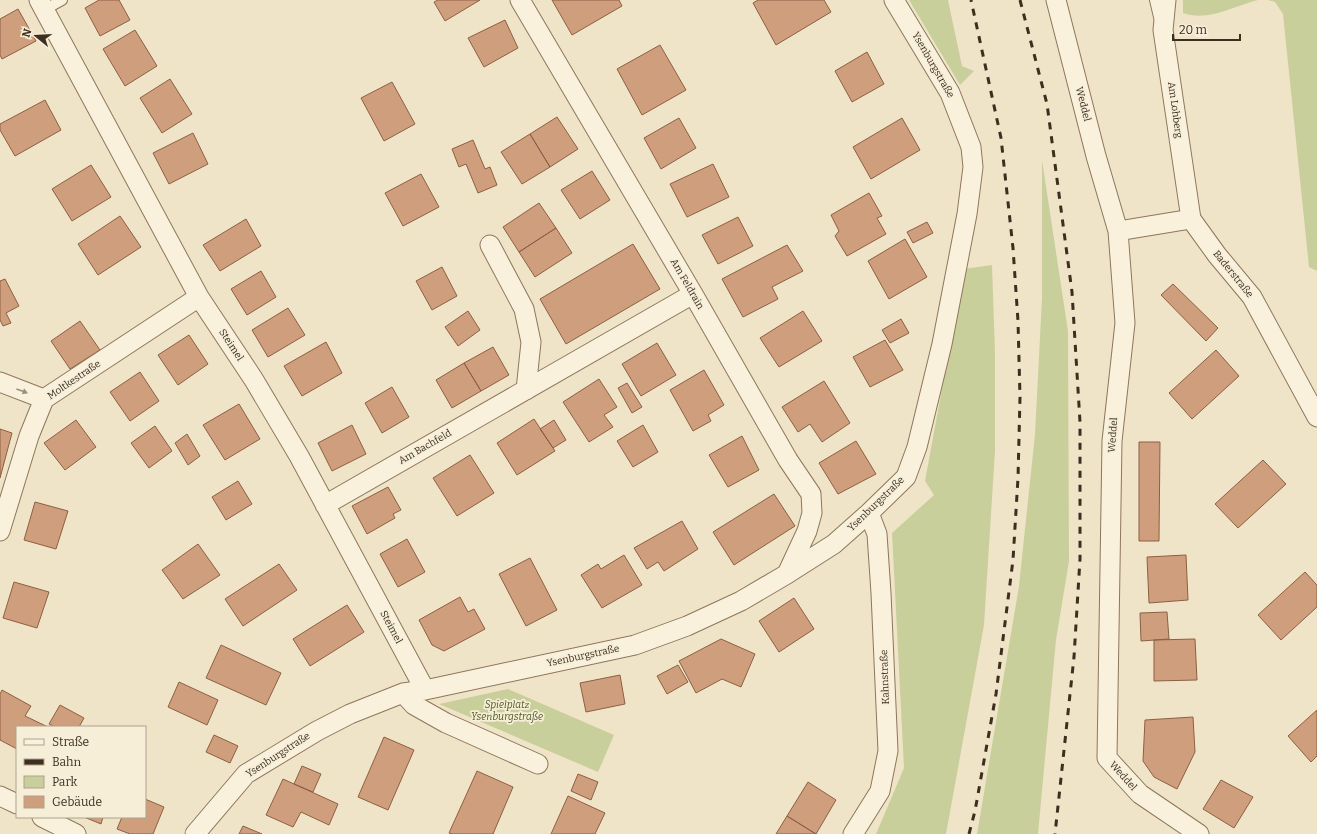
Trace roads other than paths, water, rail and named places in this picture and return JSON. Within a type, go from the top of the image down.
[{"type":"street","name":"Am Feldrain","points":[[520,0],[693,294],[788,460],[811,494],[812,513],[807,531],[786,574]]},
{"type":"street","name":"Ysenburgstraße","points":[[195,834],[246,774],[317,731],[350,714],[403,693],[425,690],[635,645],[687,626],[740,601],[834,544],[870,513],[906,477],[917,447],[942,344],[967,214],[973,166],[971,147],[950,93],[894,0]]},
{"type":"street","name":"Weddel","points":[[1056,0],[1096,156],[1118,231],[1125,323],[1112,441],[1107,758],[1140,794],[1199,834]]},
{"type":"street","name":"Am Lohberg","points":[[1166,0],[1163,30],[1190,219]]},
{"type":"street","name":"Steimel","points":[[41,5],[134,174],[199,297],[254,380],[299,456],[425,690]]},
{"type":"street","points":[[1118,231],[1190,219]]},
{"type":"street","name":"Baderstraße","points":[[1190,219],[1217,255],[1252,296],[1317,417]]},
{"type":"street","points":[[490,245],[524,309],[531,342],[526,390]]},
{"type":"street","name":"Am Bachfeld","points":[[325,505],[693,294]]},
{"type":"street","name":"Moltkestraße","points":[[0,531],[29,436],[44,399],[199,297]]},
{"type":"street","points":[[0,382],[44,399]]},
{"type":"street","name":"Kahnstraße","points":[[853,834],[880,790],[888,751],[877,534],[870,513]]},
{"type":"street","points":[[403,693],[414,705],[446,723],[538,764]]},
{"type":"street","points":[[0,796],[16,804]]},
{"type":"street","points":[[44,818],[76,834]]},
{"type":"lane","points":[[41,5],[62,0]]},
{"type":"lane","points":[[1155,0],[1163,30]]},
{"type":"railway","points":[[969,834],[975,811],[996,694],[1013,560],[1018,478],[1020,397],[1018,321],[1013,248],[1001,138],[971,0]]},
{"type":"railway","points":[[1020,0],[1047,104],[1072,292],[1080,422],[1080,559],[1074,657],[1055,834]]},
{"type":"park label","name":"Spielplatz Ysenburgstraße","points":[[507,710]]}]
